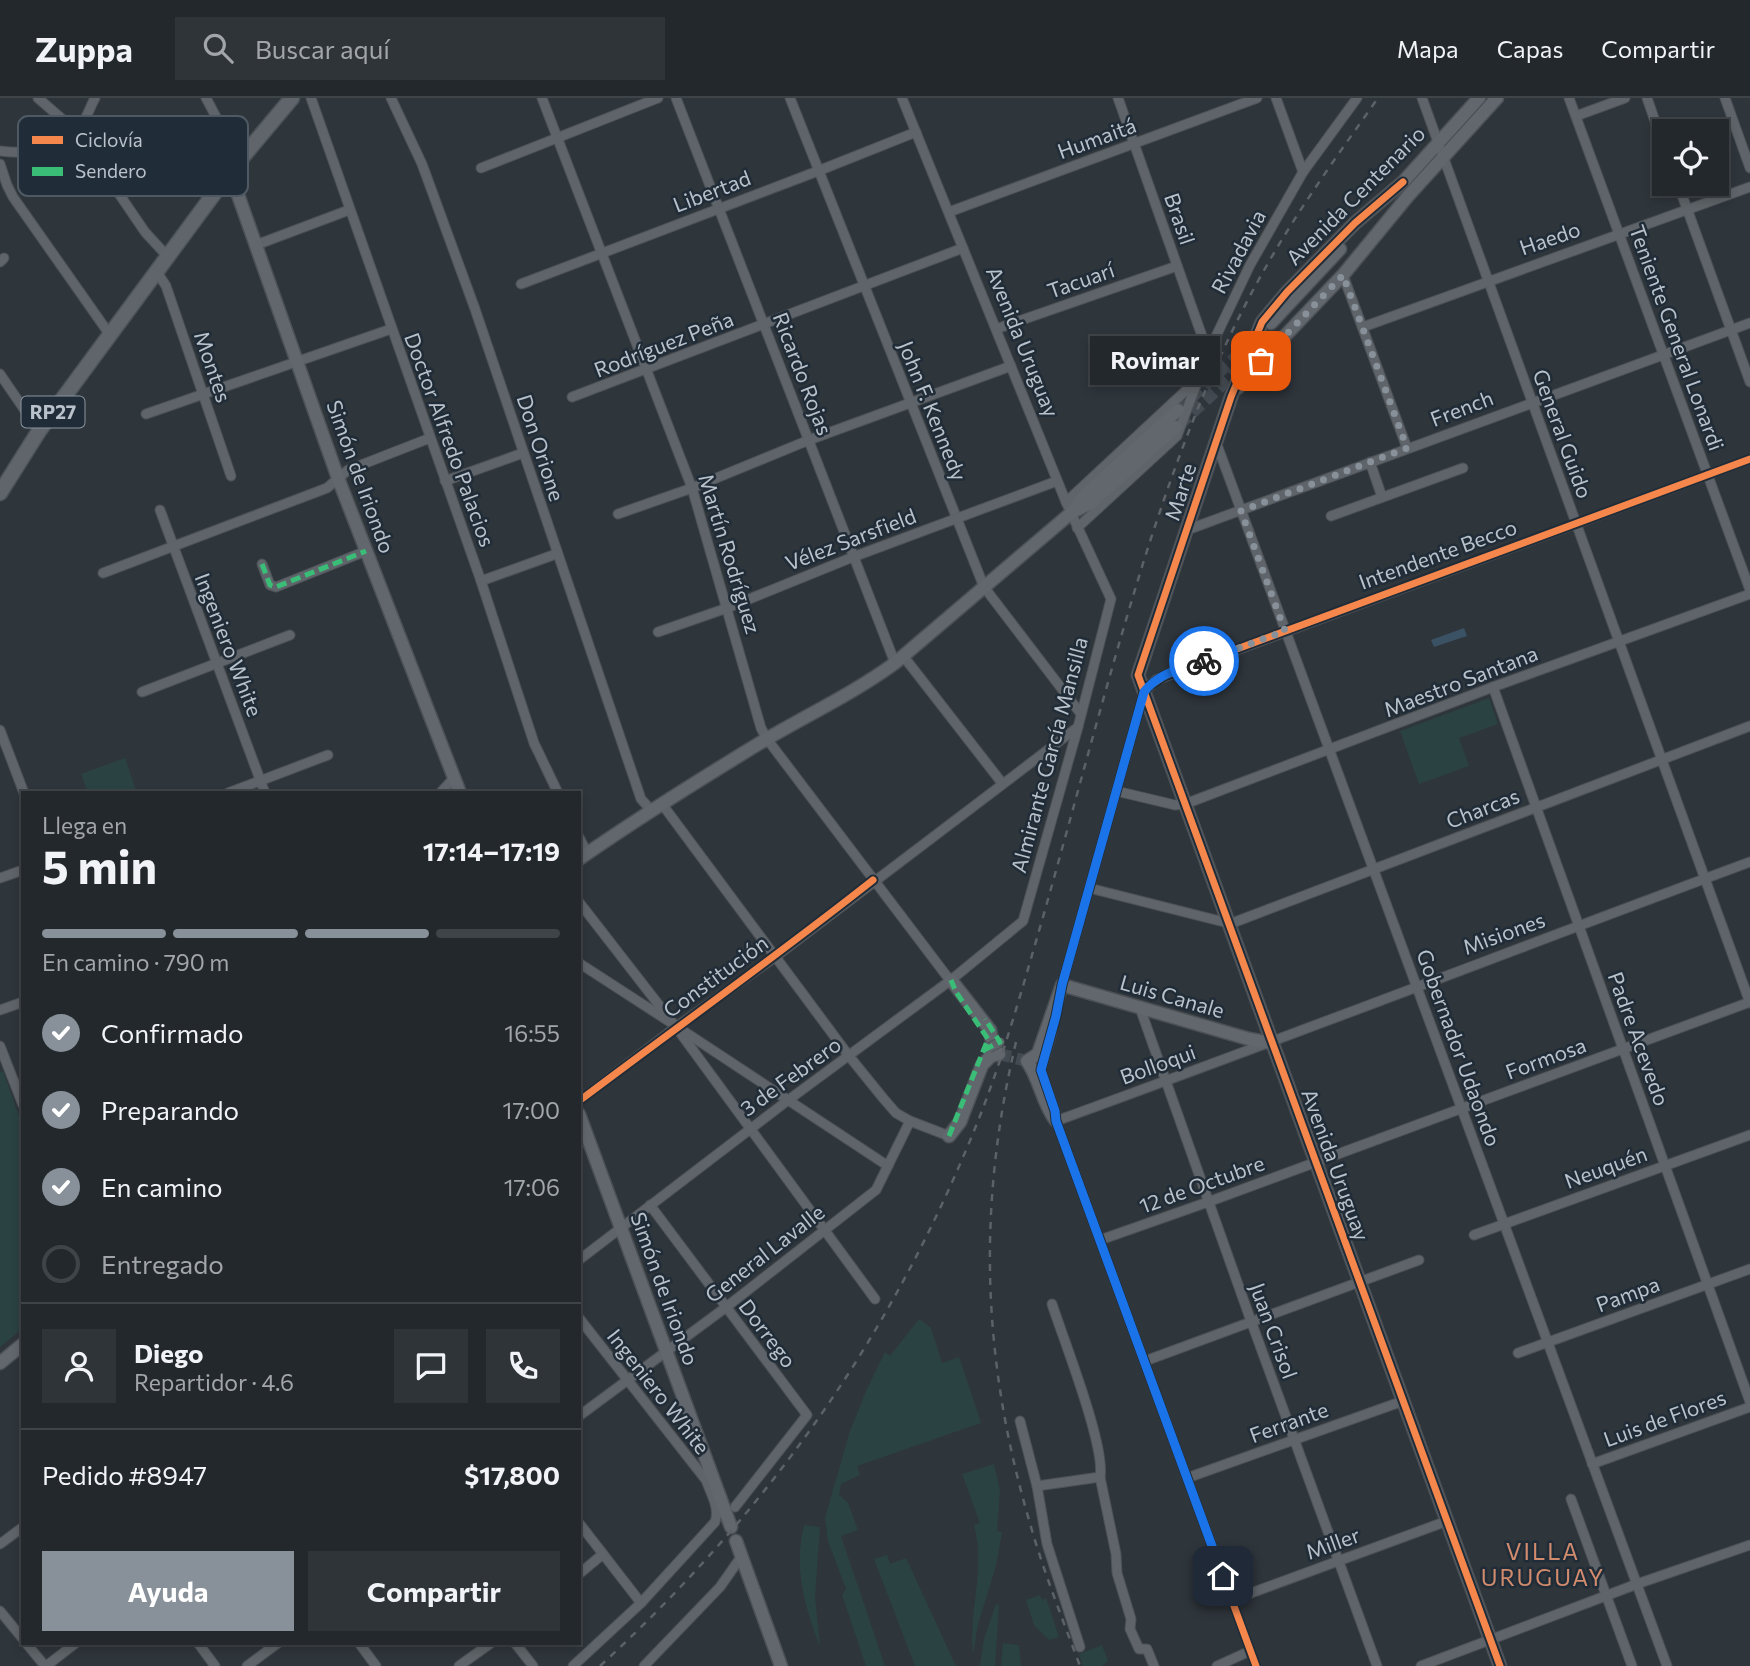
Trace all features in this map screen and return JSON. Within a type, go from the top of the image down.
[{"type":"main road","name":"RP27","points":[[248,150],[292,98]]},
{"type":"main road","name":"RP27","points":[[0,493],[39,431],[213,196]]},
{"type":"street","points":[[38,98],[59,116]]},
{"type":"street","points":[[85,116],[95,98]]},
{"type":"street","name":"Simón de Iriondo","points":[[206,98],[214,116]]},
{"type":"street","name":"Doctor Alfredo Palacios","points":[[311,98],[481,580],[534,743],[557,791]]},
{"type":"street","name":"Don Orione","points":[[391,98],[427,176],[475,309],[641,799],[657,807],[896,1113],[949,1136]]},
{"type":"street","name":"Martín Rodríguez","points":[[542,98],[692,488],[761,728],[951,980],[956,992],[987,1036],[987,1049],[1000,1042],[962,987],[951,980]]},
{"type":"street","points":[[481,168],[658,98]]},
{"type":"street","name":"Ricardo Rojas","points":[[676,98],[853,557],[899,660],[1002,783]]},
{"type":"street","name":"John F. Kennedy","points":[[790,98],[984,587],[1081,714]]},
{"type":"street","name":"Avenida Uruguay","points":[[902,98],[1057,481],[1111,599]]},
{"type":"street","name":"Brasil","points":[[1118,98],[1208,352]]},
{"type":"street","name":"Humaitá","points":[[948,212],[1257,98]]},
{"type":"street","points":[[1276,98],[1303,172]]},
{"type":"street","name":"Rivadavia","points":[[1177,432],[1208,352],[1250,265],[1303,172],[1357,98]]},
{"type":"street","name":"General Guido","points":[[1422,98],[1750,1002]]},
{"type":"street","name":"Avenida Centenario","points":[[1231,397],[1255,356],[1262,327],[1287,292],[1355,223],[1402,182],[1479,98]]},
{"type":"street","name":"Avenida Centenario","points":[[1255,356],[1343,275],[1408,196],[1497,98]]},
{"type":"street","name":"Teniente General Lonardi","points":[[1569,98],[1750,592]]},
{"type":"street","points":[[1576,116],[1625,98]]},
{"type":"street","points":[[1647,98],[1654,119]]},
{"type":"street","points":[[1725,98],[1750,168]]},
{"type":"street","name":"Libertad","points":[[520,284],[916,132]]},
{"type":"street","points":[[0,151],[18,152]]},
{"type":"street","points":[[0,164],[13,197],[110,335]]},
{"type":"street","name":"Haedo","points":[[1363,327],[1750,187]]},
{"type":"street","points":[[121,196],[145,232],[168,257]]},
{"type":"street","name":"Simón de Iriondo","points":[[243,196],[256,245],[338,478],[459,791]]},
{"type":"street","points":[[1255,356],[1408,196]]},
{"type":"street","points":[[1682,196],[1750,382]]},
{"type":"street","points":[[256,245],[349,210]]},
{"type":"street","name":"Rodríguez Peña","points":[[572,397],[963,248]]},
{"type":"street","name":"Tacuarí","points":[[996,329],[1177,266]]},
{"type":"street","name":"Montes","points":[[157,271],[166,286],[231,476]]},
{"type":"street","points":[[1343,275],[1407,448]]},
{"type":"street","name":"French","points":[[1187,530],[1750,323]]},
{"type":"street","points":[[146,414],[391,329]]},
{"type":"street","points":[[618,514],[1011,366]]},
{"type":"street","points":[[0,374],[39,431]]},
{"type":"street","points":[[583,856],[767,739],[875,678],[899,660],[984,587],[1196,381]]},
{"type":"street","name":"Marte","points":[[1138,676],[1231,397]]},
{"type":"street","points":[[1068,507],[1084,496],[1178,410]]},
{"type":"street","points":[[1068,507],[1091,502],[1177,432]]},
{"type":"street","points":[[1077,528],[1177,432]]},
{"type":"street","points":[[103,573],[327,488],[348,470],[430,438]]},
{"type":"street","name":"Gobernador Udaondo","points":[[1216,442],[1667,1666]]},
{"type":"street","points":[[445,481],[523,453]]},
{"type":"street","name":"Intendente Becco","points":[[1144,692],[1164,676],[1750,459]]},
{"type":"street","points":[[1370,462],[1382,497]]},
{"type":"street","points":[[1331,516],[1463,468]]},
{"type":"street","name":"Vélez Sarsfield","points":[[658,632],[1057,481]]},
{"type":"street","name":"Ingeniero White","points":[[160,510],[264,791]]},
{"type":"street","points":[[262,564],[270,585],[276,587],[366,551]]},
{"type":"street","points":[[481,580],[556,554]]},
{"type":"street","name":"Maestro Santana","points":[[1185,804],[1750,592]]},
{"type":"street","name":"Almirante García Mansilla","points":[[1023,921],[1111,599]]},
{"type":"street","points":[[142,692],[290,635]]},
{"type":"street","name":"Avenida Uruguay","points":[[1138,676],[1500,1666]]},
{"type":"street","name":"Padre Acevedo","points":[[1493,687],[1750,1405]]},
{"type":"street","points":[[1056,1121],[1048,1112],[1033,1070],[1027,1061],[1038,1054],[1058,1000],[1144,692]]},
{"type":"street","name":"Charcas","points":[[1228,923],[1373,871],[1750,726]]},
{"type":"street","name":"Constitución","points":[[581,1099],[775,957],[1078,727]]},
{"type":"street","points":[[0,730],[23,791]]},
{"type":"street","points":[[233,791],[328,755]]},
{"type":"street","points":[[442,791],[454,778]]},
{"type":"street","points":[[1116,791],[1175,805],[1185,804]]},
{"type":"street","name":"Misiones","points":[[1272,1043],[1416,985],[1750,862]]},
{"type":"street","points":[[0,878],[21,871]]},
{"type":"street","points":[[1089,888],[1228,923]]},
{"type":"street","points":[[581,905],[677,1027],[875,1299]]},
{"type":"street","name":"3 de Febrero","points":[[581,1258],[749,1129],[951,980],[1023,921]]},
{"type":"street","points":[[581,964],[888,1166]]},
{"type":"street","points":[[949,1136],[960,1122],[982,1065],[990,1056],[999,1054],[993,1046],[990,1030],[951,980]]},
{"type":"street","name":"Luis Canale","points":[[1062,985],[1249,1039],[1272,1043]]},
{"type":"street","points":[[1058,1000],[1041,1072],[1056,1121],[1256,1666]]},
{"type":"street","name":"Formosa","points":[[1316,1163],[1750,1002]]},
{"type":"street","points":[[0,1010],[21,1003]]},
{"type":"street","name":"Juan Crisol","points":[[1140,1008],[1377,1666]]},
{"type":"street","name":"Bolloqui","points":[[1056,1121],[1272,1043]]},
{"type":"street","points":[[0,1046],[21,1100]]},
{"type":"street","points":[[949,1136],[987,1049]]},
{"type":"street","name":"Simón de Iriondo","points":[[581,1119],[666,1351],[716,1507],[715,1522],[641,1602]]},
{"type":"street","name":"General Lavalle","points":[[581,1415],[725,1308],[876,1190],[910,1121]]},
{"type":"street","name":"Neuquén","points":[[1474,1235],[1750,1135]]},
{"type":"street","name":"12 de Octubre","points":[[1100,1240],[1316,1163]]},
{"type":"street","name":"Dorrego","points":[[650,1205],[807,1415],[735,1507]]},
{"type":"street","points":[[1144,1362],[1419,1259]]},
{"type":"street","name":"Pampa","points":[[1517,1353],[1750,1269]]},
{"type":"street","points":[[1052,1304],[1094,1431],[1117,1573],[1131,1619],[1130,1629],[1139,1649],[1147,1648],[1154,1666]]},
{"type":"street","name":"Ingeniero White","points":[[581,1321],[626,1381],[709,1479]]},
{"type":"street","points":[[0,1363],[21,1346]]},
{"type":"street","name":"Ferrante","points":[[1187,1478],[1403,1401]]},
{"type":"street","name":"Luis de Flores","points":[[1592,1464],[1750,1405]]},
{"type":"street","points":[[1020,1421],[1037,1486],[1047,1544],[1080,1647]]},
{"type":"street","points":[[1037,1486],[1100,1477]]},
{"type":"street","points":[[709,1479],[731,1527]]},
{"type":"street","points":[[1571,1499],[1632,1666]]},
{"type":"street","name":"Miller","points":[[1231,1600],[1447,1521]]},
{"type":"street","points":[[573,1666],[641,1602],[581,1526]]},
{"type":"street","points":[[0,1544],[21,1528]]},
{"type":"street","points":[[736,1541],[781,1666]]},
{"type":"street","points":[[1421,1666],[1637,1584],[1750,1545]]},
{"type":"street","points":[[581,1572],[603,1554]]},
{"type":"street","points":[[644,1666],[657,1661],[720,1587],[741,1557]]},
{"type":"street","points":[[0,1611],[21,1637]]},
{"type":"street","points":[[28,1645],[46,1666],[73,1645]]},
{"type":"street","points":[[199,1645],[215,1666]]},
{"type":"street","points":[[247,1666],[275,1645]]},
{"type":"street","points":[[360,1645],[376,1666]]},
{"type":"street","points":[[459,1666],[488,1645]]},
{"type":"street","points":[[517,1645],[533,1666]]},
{"type":"street","points":[[1217,1666],[1250,1651]]},
{"type":"green space","points":[[1489,698],[1498,724],[1459,738],[1469,766],[1419,784],[1400,731]]},
{"type":"green space","points":[[125,758],[136,790],[87,791],[81,774]]},
{"type":"green space","points":[[3,1071],[21,1121],[21,1330],[0,1347],[0,1072]]},
{"type":"green space","points":[[919,1319],[931,1328],[942,1363],[959,1357],[981,1423],[857,1466],[860,1475],[841,1484],[839,1495],[848,1503],[858,1530],[841,1536],[885,1666],[866,1666],[842,1595],[846,1589],[828,1541],[825,1518],[850,1431],[866,1391],[885,1352],[890,1356]]},
{"type":"green space","points":[[994,1464],[1000,1490],[997,1531],[1002,1532],[996,1566],[978,1624],[973,1655],[978,1574],[974,1525],[980,1523],[962,1474]]},
{"type":"green space","points":[[804,1525],[820,1527],[815,1597],[820,1647],[805,1602],[800,1572]]},
{"type":"green space","points":[[887,1555],[890,1564],[906,1558],[956,1666],[915,1666],[874,1559]]},
{"type":"green space","points":[[1040,1595],[1042,1600],[1046,1598],[1059,1637],[1049,1640],[1034,1625],[1026,1600]]},
{"type":"green space","points":[[996,1604],[999,1605],[995,1666],[980,1666],[984,1639]]},
{"type":"green space","points":[[1003,1643],[1019,1645],[1021,1666],[1001,1666]]},
{"type":"green space","points":[[1102,1645],[1108,1661],[1102,1666],[1083,1666],[1079,1654]]},
{"type":"water","points":[[1464,628],[1467,636],[1434,647],[1431,640]]},
{"type":"tunnel","points":[[1178,410],[1254,340]]},
{"type":"tunnel","points":[[1179,425],[1257,353]]},
{"type":"tunnel","points":[[999,1054],[1027,1061]]},
{"type":"railway","points":[[600,1666],[661,1607],[771,1482],[866,1346],[907,1274],[978,1121],[1005,1046],[1131,602],[1158,518],[1201,401],[1235,326],[1274,253],[1378,98]]},
{"type":"railway","points":[[1016,1042],[1003,1103],[995,1164],[990,1282],[994,1341],[1013,1460],[1047,1576],[1080,1666]]},
{"type":"marked path","points":[[262,564],[270,585],[276,587],[366,551]]},
{"type":"marked path","points":[[949,1136],[988,1039],[956,992],[951,980]]},
{"type":"marked path","points":[[984,1050],[1000,1042],[985,1019]]},
{"type":"cycle path","points":[[1403,182],[1355,223],[1287,292],[1262,322],[1231,397],[1138,675],[1500,1666]]},
{"type":"cycle path","points":[[1256,1666],[1056,1121],[1041,1070],[1144,692],[1164,676],[1750,459]]},
{"type":"cycle path","points":[[581,1100],[873,880]]},
{"type":"way so far","points":[[1204,661],[1285,631],[1241,511],[1407,448],[1343,275],[1261,361]]},
{"type":"place","name":"Rovimar","points":[[1261,361]]},
{"type":"district","name":"VILLA URUGUAY","points":[[1543,1565]]},
{"type":"route","points":[[1204,661],[1156,680],[1144,692],[1041,1070],[1056,1121],[1223,1576]]}]
